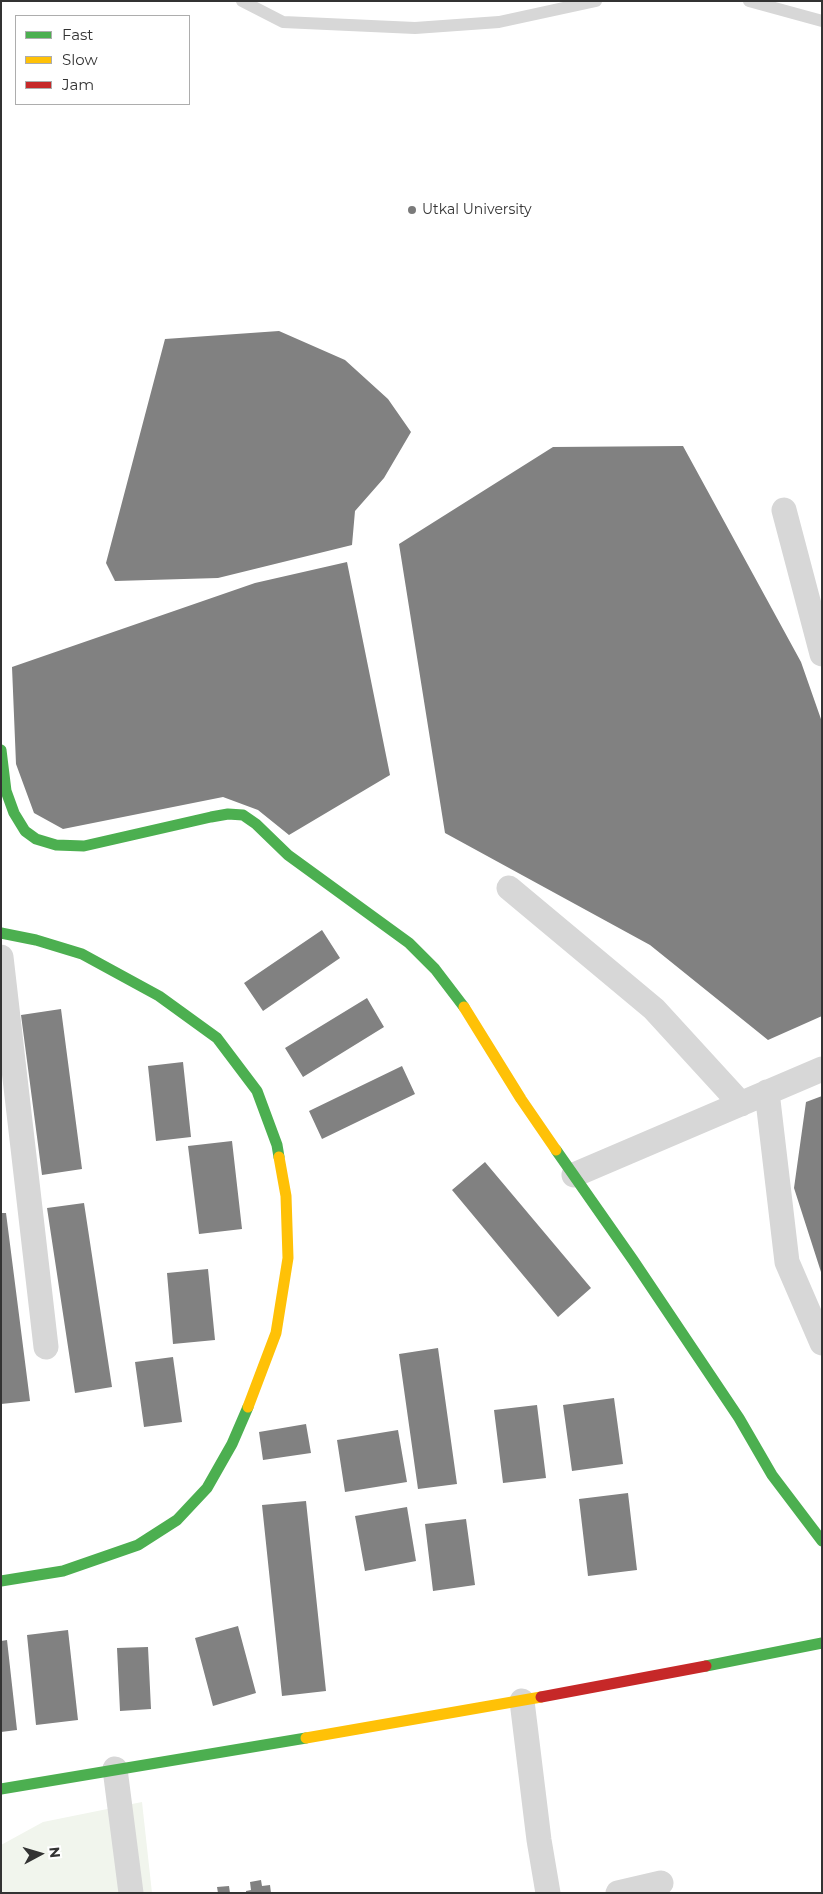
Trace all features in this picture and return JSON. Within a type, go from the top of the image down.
[{"type":"street","points":[[784,510],[822,654]]},
{"type":"street","points":[[1,750],[6,791],[14,813],[25,831],[36,839],[56,845],[84,846],[228,814],[243,816],[256,824],[288,854],[408,944],[435,968],[466,1009],[522,1099],[739,1418],[772,1475],[822,1541]]},
{"type":"street","points":[[509,888],[654,1009],[741,1104]]},
{"type":"street","points":[[1,933],[36,940],[82,954],[159,996],[217,1038],[257,1091],[277,1145],[286,1196],[288,1258],[276,1333],[254,1394],[232,1444],[207,1488],[177,1520],[138,1545],[63,1571],[1,1581]]},
{"type":"street","points":[[1,957],[46,1348]]},
{"type":"street","points":[[574,1175],[822,1069]]},
{"type":"street","points":[[767,1092],[787,1262],[822,1343]]},
{"type":"street","points":[[1,1790],[115,1769],[522,1701],[799,1649],[822,1643]]},
{"type":"street","points":[[522,1701],[539,1840],[548,1893]]},
{"type":"street","points":[[115,1769],[131,1893]]},
{"type":"street","points":[[618,1893],[661,1883]]},
{"type":"lane","points":[[242,1],[283,22],[415,28],[500,22],[596,1]]},
{"type":"lane","points":[[749,1],[822,20]]},
{"type":"shaded area","points":[[142,1802],[152,1893],[1,1893],[1,1845],[43,1822]]},
{"type":"building","points":[[279,331],[345,360],[388,399],[411,432],[384,478],[355,511],[352,545],[218,578],[115,581],[106,563],[165,339]]},
{"type":"building","points":[[683,446],[801,662],[822,722],[822,1016],[768,1040],[650,945],[445,833],[399,544],[553,447]]},
{"type":"building","points":[[347,562],[390,775],[289,835],[258,810],[223,797],[63,829],[34,813],[16,764],[12,667],[255,583]]},
{"type":"building","points":[[322,930],[340,958],[263,1011],[244,983]]},
{"type":"building","points":[[367,998],[384,1027],[303,1077],[285,1048]]},
{"type":"building","points":[[61,1009],[82,1169],[42,1175],[21,1015]]},
{"type":"building","points":[[183,1062],[191,1137],[156,1141],[148,1066]]},
{"type":"building","points":[[402,1066],[415,1094],[322,1139],[309,1111]]},
{"type":"building","points":[[822,1096],[821,1272],[794,1188],[806,1102]]},
{"type":"building","points":[[232,1141],[242,1229],[199,1234],[188,1146]]},
{"type":"building","points":[[485,1162],[591,1288],[558,1317],[452,1190]]},
{"type":"building","points":[[84,1203],[112,1387],[75,1393],[47,1208]]},
{"type":"building","points":[[1,1213],[6,1213],[30,1401],[1,1404]]},
{"type":"building","points":[[208,1269],[215,1340],[173,1344],[167,1273]]},
{"type":"building","points":[[438,1348],[457,1484],[418,1489],[399,1354]]},
{"type":"building","points":[[173,1357],[182,1422],[144,1427],[135,1362]]},
{"type":"building","points":[[614,1398],[623,1464],[572,1471],[563,1405]]},
{"type":"building","points":[[537,1405],[546,1478],[503,1483],[494,1410]]},
{"type":"building","points":[[306,1424],[311,1453],[263,1460],[259,1432]]},
{"type":"building","points":[[398,1430],[407,1482],[345,1492],[337,1440]]},
{"type":"building","points":[[628,1493],[637,1570],[588,1576],[579,1499]]},
{"type":"building","points":[[306,1501],[326,1691],[282,1696],[262,1505]]},
{"type":"building","points":[[407,1507],[416,1561],[365,1571],[355,1516]]},
{"type":"building","points":[[466,1519],[475,1585],[433,1591],[425,1524]]},
{"type":"building","points":[[238,1626],[256,1693],[213,1706],[195,1638]]},
{"type":"building","points":[[68,1630],[78,1720],[36,1725],[27,1635]]},
{"type":"building","points":[[7,1640],[17,1730],[1,1732],[1,1641]]},
{"type":"building","points":[[148,1647],[151,1709],[120,1711],[117,1648]]},
{"type":"building","points":[[261,1880],[262,1886],[270,1885],[271,1893],[246,1893],[246,1891],[251,1890],[250,1882]]},
{"type":"building","points":[[229,1886],[230,1893],[218,1893],[217,1887]]},
{"type":"traffic: fast","points":[[1,750],[6,791],[14,813],[25,831],[36,839],[56,845],[84,846],[211,817],[228,814],[243,815],[256,824],[288,855],[409,943],[435,969],[464,1007]]},
{"type":"traffic: fast","points":[[1,933],[36,940],[82,954],[159,996],[217,1038],[257,1091],[277,1145],[279,1157]]},
{"type":"traffic: fast","points":[[556,1150],[633,1260],[739,1418],[772,1475],[822,1541]]},
{"type":"traffic: fast","points":[[1,1581],[63,1571],[138,1545],[177,1520],[207,1488],[232,1444],[248,1407]]},
{"type":"traffic: fast","points":[[706,1666],[822,1643]]},
{"type":"traffic: fast","points":[[1,1789],[306,1738]]},
{"type":"traffic: slow","points":[[464,1007],[521,1099],[556,1150]]},
{"type":"traffic: slow","points":[[248,1407],[276,1333],[288,1258],[286,1196],[279,1157]]},
{"type":"traffic: slow","points":[[306,1738],[541,1697]]},
{"type":"traffic: jam","points":[[541,1697],[706,1666]]},
{"type":"place","name":"Utkal University","points":[[412,210]]}]
